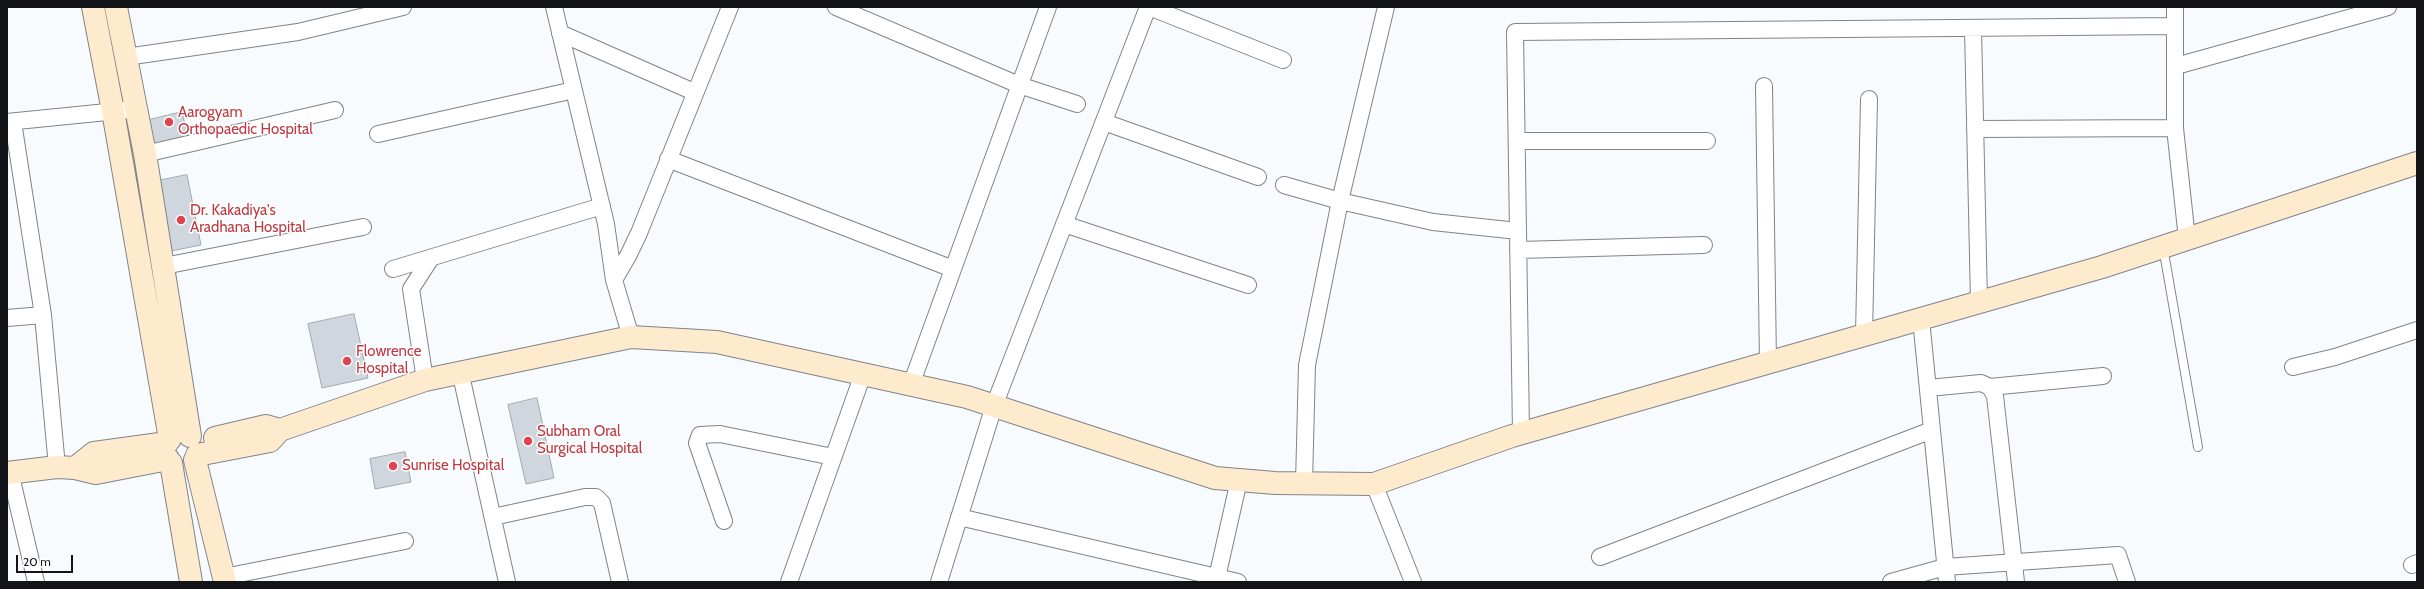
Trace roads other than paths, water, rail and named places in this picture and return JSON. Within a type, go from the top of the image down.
[{"type":"main road","points":[[93,7],[182,449],[225,580]]},
{"type":"main road","points":[[116,7],[145,154],[164,266],[182,449],[191,582]]},
{"type":"main road","points":[[8,472],[66,467],[94,453],[182,449],[266,426],[280,430],[425,380],[460,371],[631,337],[717,342],[967,397],[1215,478],[1304,483],[1374,484],[1522,434],[2164,247],[2417,164]]},
{"type":"street","points":[[126,57],[298,32],[403,7]]},
{"type":"street","points":[[554,7],[602,206],[614,280],[631,337]]},
{"type":"street","points":[[614,280],[639,233],[694,92],[730,7]]},
{"type":"street","points":[[836,7],[1019,85],[1077,104]]},
{"type":"street","points":[[911,385],[1048,7]]},
{"type":"street","points":[[939,582],[994,406],[1149,7],[1283,60]]},
{"type":"street","points":[[1304,483],[1307,365],[1340,201],[1386,7]]},
{"type":"street","points":[[2175,7],[2175,128],[2187,239]]},
{"type":"street","points":[[2176,66],[2388,7]]},
{"type":"street","points":[[1522,434],[1515,32],[2174,26]]},
{"type":"street","points":[[1973,28],[1979,302]]},
{"type":"street","points":[[560,33],[694,92]]},
{"type":"street","points":[[1764,86],[1768,363]]},
{"type":"street","points":[[378,134],[574,90]]},
{"type":"street","points":[[1864,335],[1869,99]]},
{"type":"street","points":[[66,467],[43,315],[10,122],[136,109]]},
{"type":"street","points":[[145,154],[335,110]]},
{"type":"street","points":[[1104,122],[1258,177]]},
{"type":"street","points":[[1975,129],[2175,128]]},
{"type":"street","points":[[1517,141],[1707,141]]},
{"type":"street","points":[[668,159],[954,269]]},
{"type":"street","points":[[1284,185],[1340,201],[1433,222],[1518,231]]},
{"type":"street","points":[[393,270],[602,206]]},
{"type":"street","points":[[1064,224],[1248,285]]},
{"type":"street","points":[[164,266],[363,227]]},
{"type":"street","points":[[1518,250],[1704,245]]},
{"type":"street","points":[[425,380],[411,289],[431,258]]},
{"type":"street","points":[[7,318],[43,315]]},
{"type":"street","points":[[1921,319],[1946,575]]},
{"type":"street","points":[[2293,367],[2335,357],[2417,330]]},
{"type":"street","points":[[460,371],[508,582]]},
{"type":"street","points":[[787,579],[833,457],[862,374]]},
{"type":"street","points":[[1928,388],[1981,383],[1990,387],[2103,376]]},
{"type":"street","points":[[1990,387],[1996,396],[2016,582]]},
{"type":"street","points":[[1600,557],[1932,430]]},
{"type":"street","points":[[724,520],[697,443],[700,435],[720,434],[833,457]]},
{"type":"street","points":[[8,472],[36,582]]},
{"type":"street","points":[[1216,579],[1239,480]]},
{"type":"street","points":[[1374,484],[1413,582]]},
{"type":"street","points":[[493,517],[585,497],[596,497],[602,503],[620,582]]},
{"type":"street","points":[[959,517],[1216,579],[1238,582]]},
{"type":"street","points":[[225,580],[404,541]]},
{"type":"street","points":[[1891,582],[1946,575],[2014,562],[2118,554],[2127,582]]},
{"type":"lane","points":[[2164,247],[2198,447]]},
{"type":"place","name":"Aarogyam Orthopaedic Hospital","points":[[169,122]]},
{"type":"place","name":"Dr. Kakadiya's Aradhana Hospital","points":[[181,220]]},
{"type":"place","name":"Flowrence Hospital","points":[[347,361]]},
{"type":"place","name":"Subham Oral Surgical Hospital","points":[[528,441]]},
{"type":"place","name":"Sunrise Hospital","points":[[393,466]]}]
